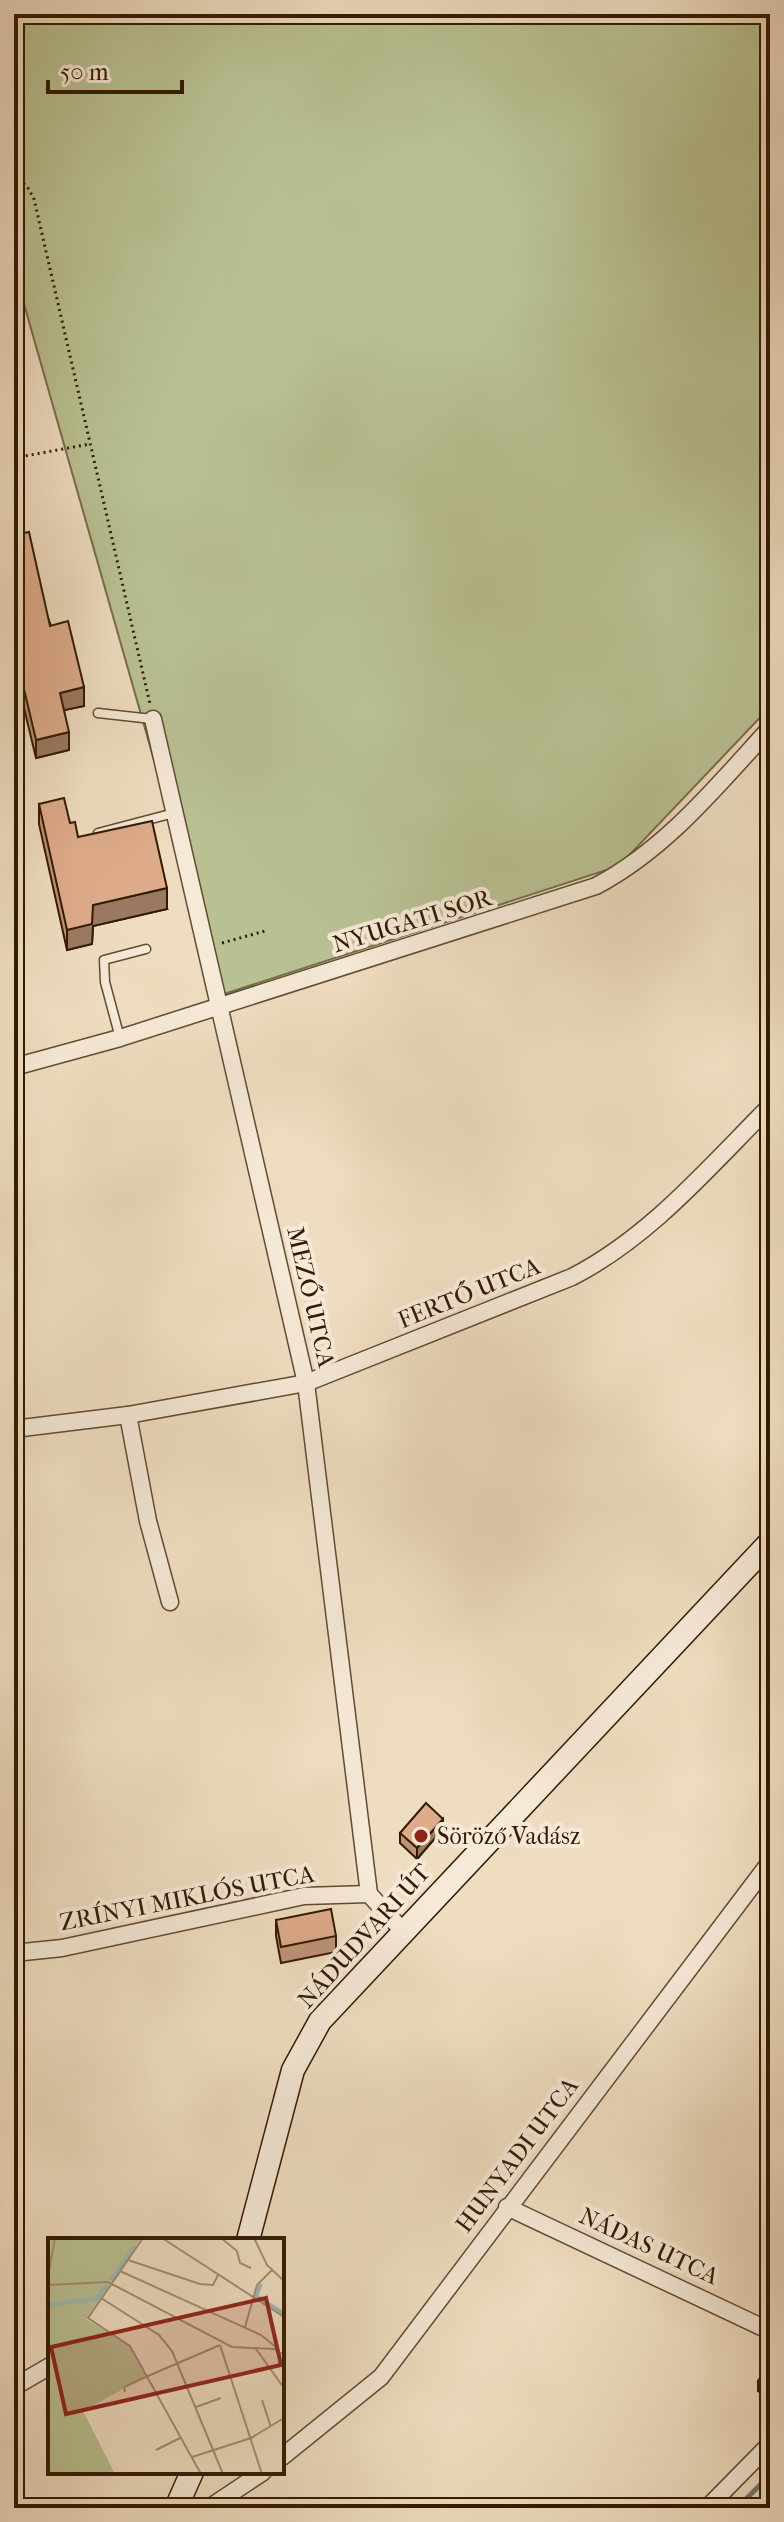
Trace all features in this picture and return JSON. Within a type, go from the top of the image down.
[{"type":"main road","name":"NÁDUDVARI ÚT","points":[[249,2238],[293,2070],[320,2021],[402,1930],[770,1542]]},
{"type":"main road","points":[[176,2508],[191,2474]]},
{"type":"street","name":"MEZŐ UTCA","points":[[153,719],[306,1383],[369,1894]]},
{"type":"street","name":"NYUGATI SOR","points":[[14,1067],[120,1038],[596,886],[624,871],[681,824],[770,728]]},
{"type":"street","name":"FERTŐ UTCA","points":[[14,1429],[128,1415],[306,1383],[460,1323],[610,1257],[640,1234],[770,1106]]},
{"type":"street","points":[[128,1415],[148,1521],[170,1602]]},
{"type":"street","name":"HUNYADI UTCA","points":[[284,2455],[381,2377],[770,1862]]},
{"type":"street","points":[[369,1894],[402,1930]]},
{"type":"street","name":"ZRÍNYI MIKLÓS UTCA","points":[[14,1953],[62,1948],[304,1896],[369,1894]]},
{"type":"street","name":"NÁDAS UTCA","points":[[507,2207],[770,2331]]},
{"type":"street","points":[[14,2387],[48,2367]]},
{"type":"street","points":[[707,2508],[770,2444]]},
{"type":"street","points":[[209,2508],[260,2474]]},
{"type":"lane","points":[[98,713],[153,719]]},
{"type":"lane","points":[[94,834],[175,813]]},
{"type":"lane","points":[[120,1038],[105,982],[104,960],[146,949]]},
{"type":"path","points":[[14,176],[27,186],[34,199],[153,719]]},
{"type":"path","points":[[14,458],[90,444]]},
{"type":"path","points":[[207,948],[265,931]]},
{"type":"green space","points":[[14,14],[770,14],[770,707],[619,866],[221,995],[14,269]]},
{"type":"building","points":[[29,532],[50,626],[68,621],[84,687],[60,693],[69,732],[36,740],[14,647],[14,535]]},
{"type":"building","points":[[64,798],[70,823],[75,822],[78,837],[152,821],[167,888],[93,905],[92,924],[67,930],[39,804]]},
{"type":"building","points":[[426,1803],[443,1819],[417,1848],[400,1833]]},
{"type":"building","points":[[331,1909],[336,1936],[281,1947],[276,1920]]},
{"type":"building","points":[[770,2363],[770,2390],[758,2381]]},
{"type":"waterway","points":[[737,2508],[770,2475]]},
{"type":"place","name":"Söröző Vadász","points":[[421,1836]]}]
